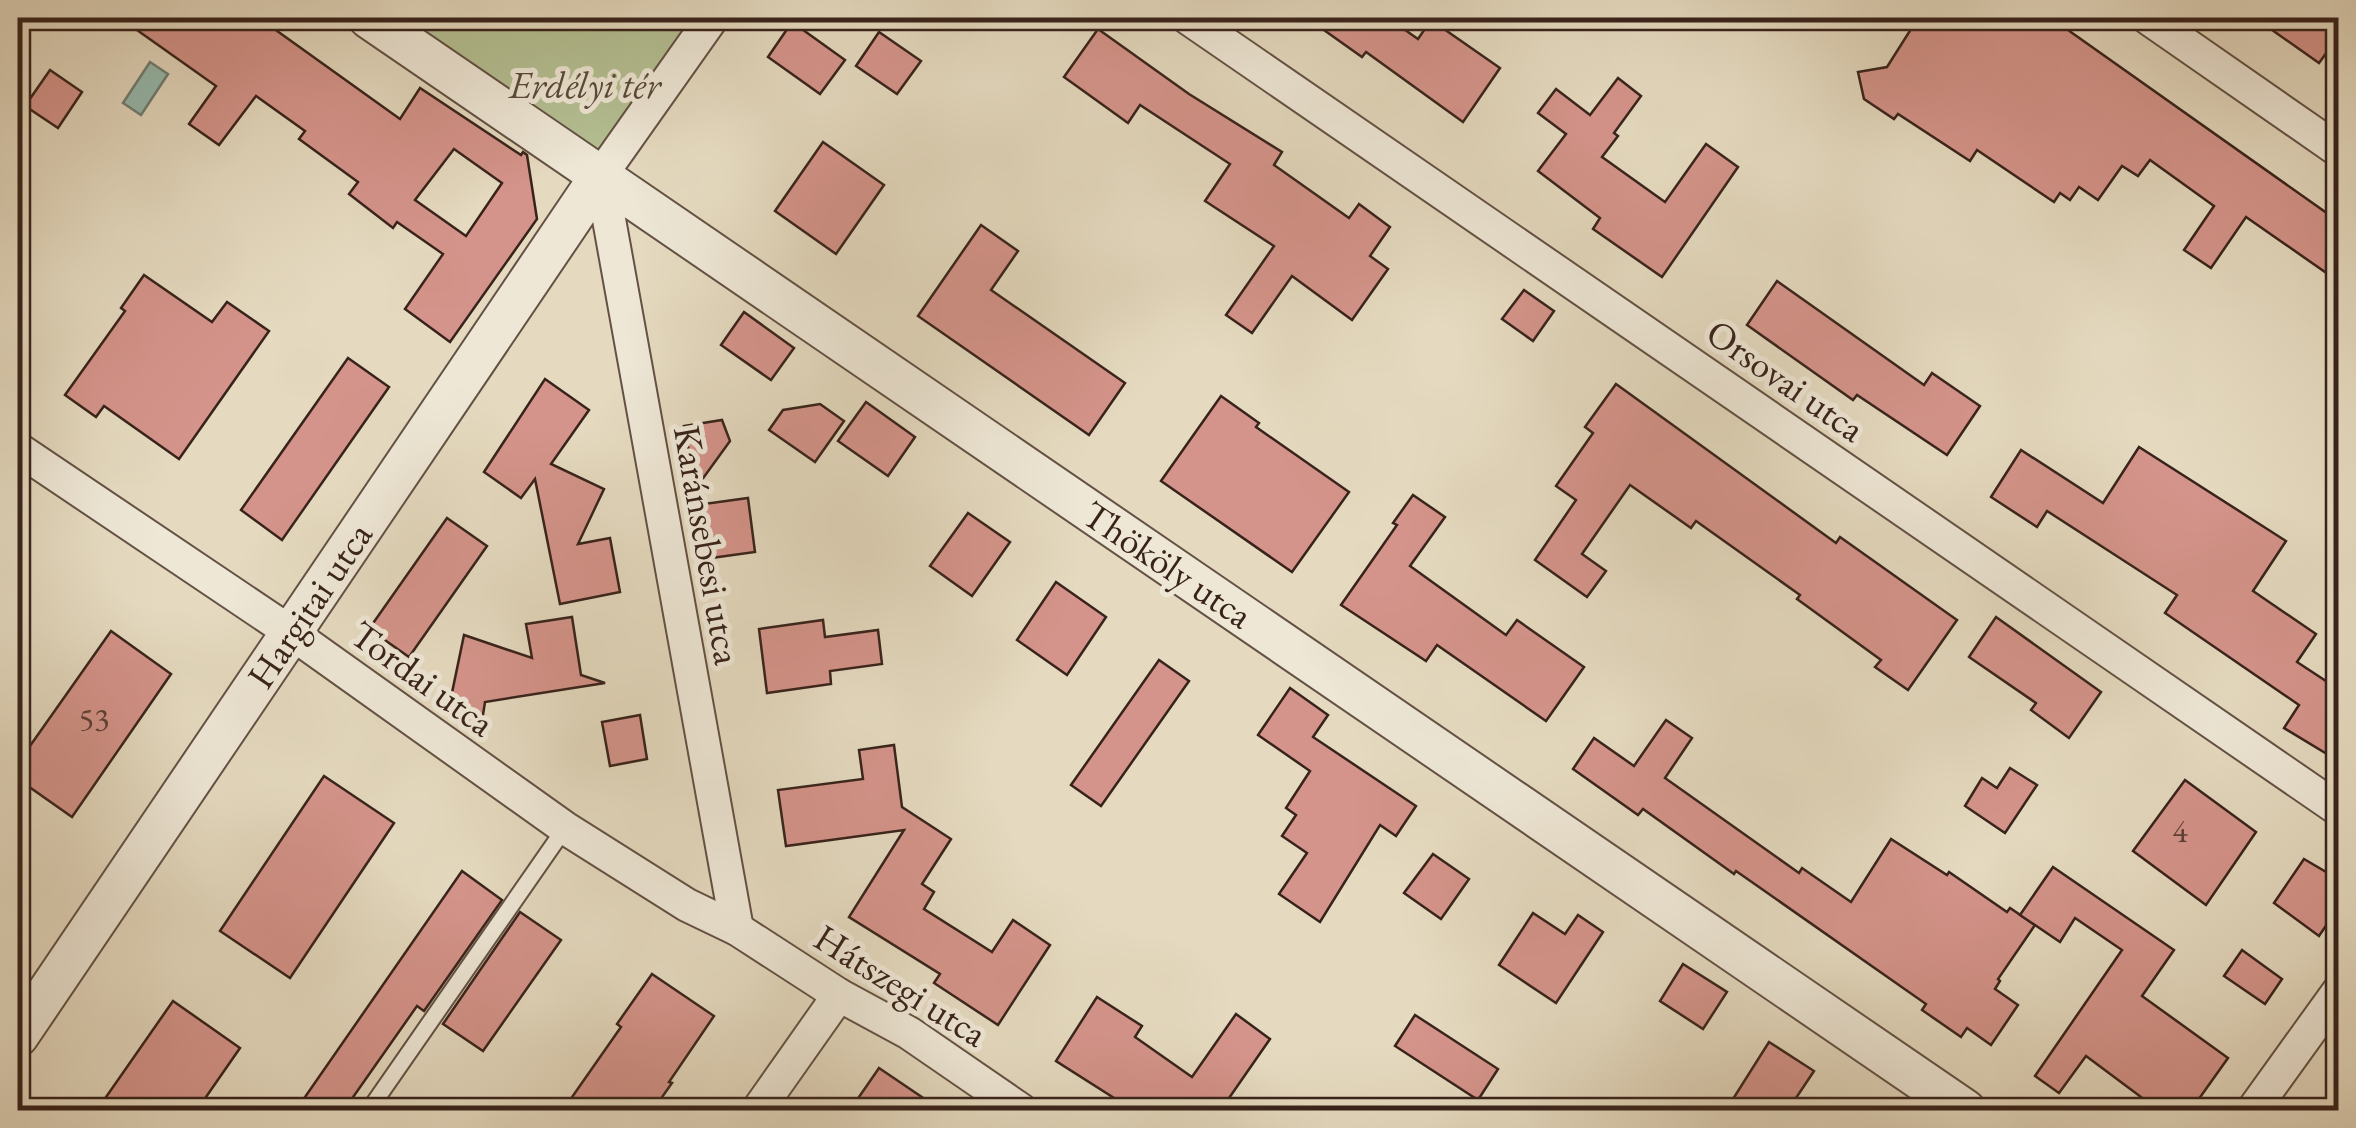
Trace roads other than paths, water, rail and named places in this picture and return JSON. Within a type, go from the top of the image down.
[{"type":"street","points":[[601,175],[712,18]]},
{"type":"street","name":"Orsovai utca","points":[[1188,18],[2338,809]]},
{"type":"street","points":[[2153,19],[2338,150]]},
{"type":"street","name":"Thököly utca","points":[[383,22],[1965,1110]]},
{"type":"street","name":"Hargitai utca","points":[[18,1036],[601,175]]},
{"type":"street","name":"Karánsebesi utca","points":[[601,175],[737,929]]},
{"type":"street","name":"Tordai utca","points":[[18,449],[290,632],[565,828],[686,905],[737,929]]},
{"type":"street","name":"Hátszegi utca","points":[[737,929],[909,1033],[1021,1110]]},
{"type":"street","points":[[2253,1110],[2338,992]]},
{"type":"street","points":[[758,1110],[840,994]]},
{"type":"lane","points":[[369,1110],[565,828]]},
{"type":"water","points":[[150,62],[168,74],[141,115],[123,103]]},
{"type":"park label","name":"Erdélyi tér","points":[[585,84]]}]
